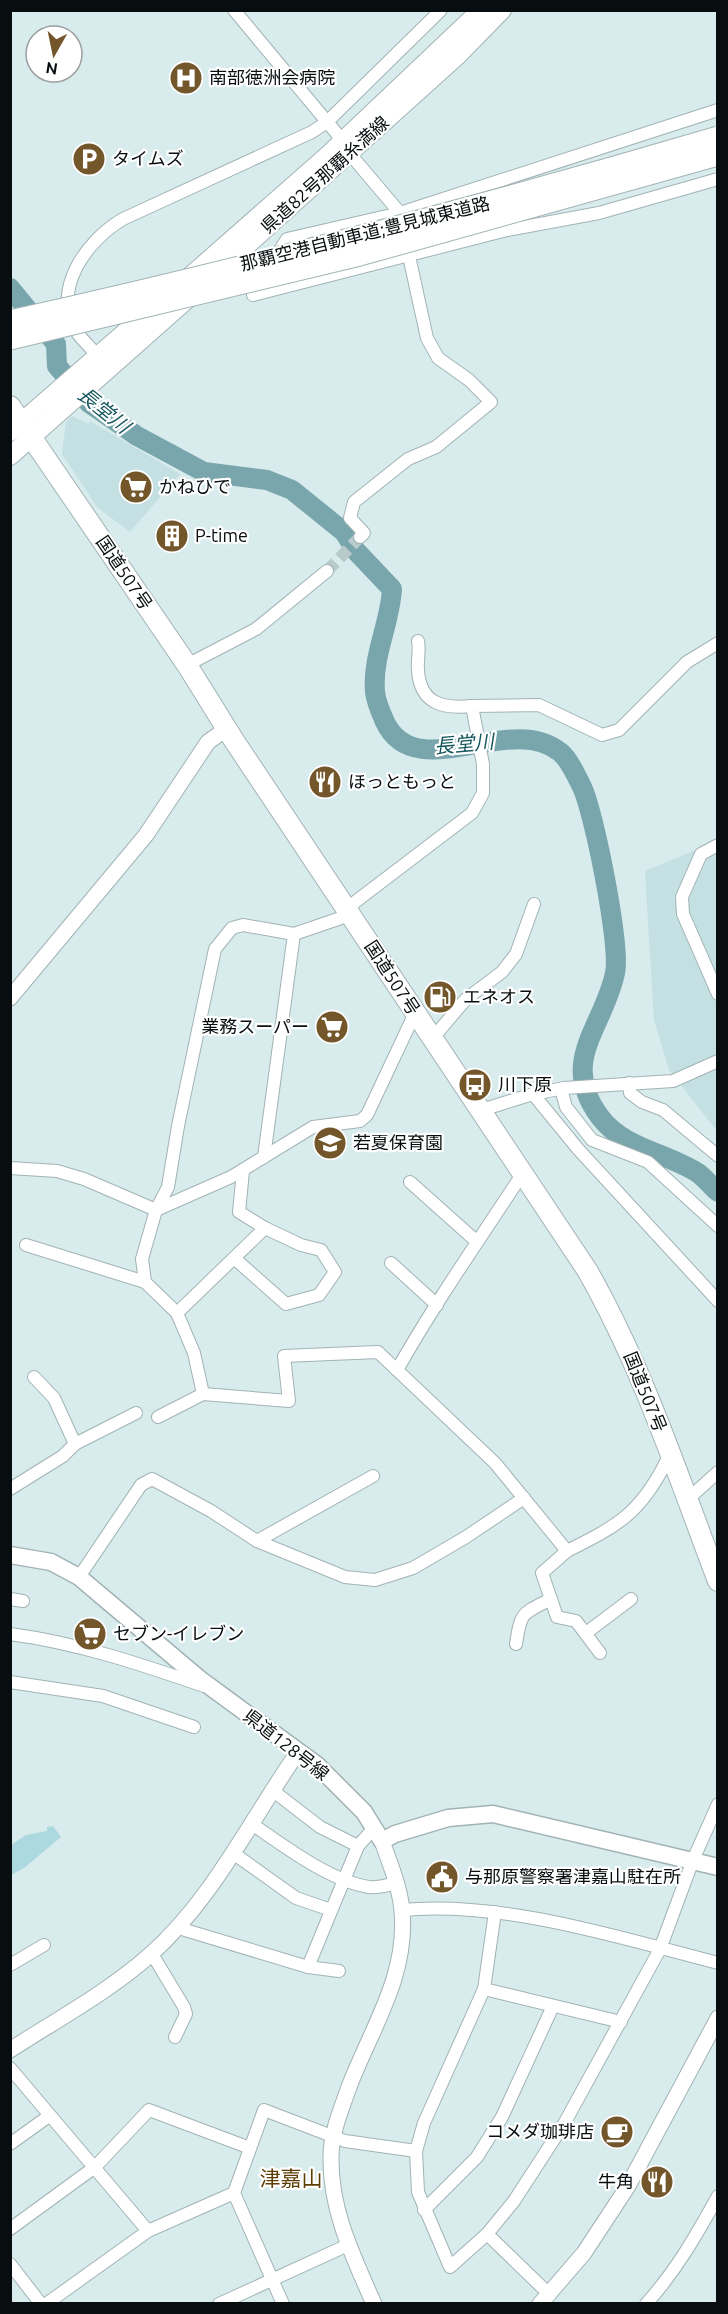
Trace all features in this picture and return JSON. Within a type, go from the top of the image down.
[{"type":"highway","name":"那覇空港自動車道;豊見城東道路","points":[[10,321],[349,240],[575,179],[717,137]]},
{"type":"highway","name":"那覇空港自動車道;豊見城東道路","points":[[10,339],[428,237],[717,155]]},
{"type":"highway","name":"国道507号","points":[[19,424],[187,665],[226,729],[415,1012],[521,1176],[587,1270],[608,1307],[643,1384],[717,1581]]},
{"type":"main road","name":"県道82号那覇糸満線","points":[[346,147],[481,10]]},
{"type":"main road","name":"県道82号那覇糸満線","points":[[10,456],[19,424],[61,399],[94,366],[346,147],[458,55],[501,10]]},
{"type":"main road","name":"県道128号線","points":[[10,1555],[51,1562],[79,1577],[214,1689],[317,1765],[379,1834]]},
{"type":"main road","points":[[379,1834],[395,1834],[448,1818],[493,1814],[717,1867]]},
{"type":"street","points":[[234,10],[400,213],[427,338],[438,358],[470,380],[492,402],[436,447],[408,459],[354,502],[350,518],[364,533],[360,537]]},
{"type":"street","points":[[94,366],[76,330],[67,293],[77,266],[98,239],[110,227],[123,219],[312,132],[327,122],[441,10]]},
{"type":"street","points":[[717,110],[400,213],[287,239],[253,295],[409,257],[507,230],[599,213],[717,179]]},
{"type":"street","points":[[187,665],[256,628],[327,571]]},
{"type":"street","points":[[418,641],[417,669],[421,688],[434,702],[449,708],[539,705],[602,735],[620,730],[687,662],[717,643]]},
{"type":"street","points":[[145,1282],[142,1259],[156,1210],[168,1187],[178,1126],[215,949],[232,928],[243,925],[294,934],[341,918],[346,909],[472,813],[483,793],[483,774],[472,706]]},
{"type":"street","points":[[10,998],[146,835],[201,751],[226,729]]},
{"type":"street","points":[[717,845],[701,854],[682,897],[683,914],[717,994]]},
{"type":"street","points":[[432,1039],[466,999],[502,972],[516,954],[534,904]]},
{"type":"street","points":[[264,1157],[294,934]]},
{"type":"street","points":[[10,1168],[57,1171],[84,1179],[156,1210],[243,1171],[313,1127],[360,1121],[367,1115],[415,1012]]},
{"type":"street","points":[[481,1113],[488,1108],[534,1094],[562,1089],[673,1081],[717,1061]]},
{"type":"street","points":[[626,1083],[630,1093],[642,1102],[663,1110],[717,1156]]},
{"type":"street","points":[[562,1089],[566,1107],[592,1140],[648,1162],[717,1226]]},
{"type":"street","points":[[534,1094],[578,1149],[717,1301]]},
{"type":"street","points":[[234,1258],[286,1304],[319,1295],[336,1272],[321,1250],[301,1245],[265,1228],[239,1212],[243,1171]]},
{"type":"street","points":[[397,1370],[466,1263],[476,1241],[521,1176]]},
{"type":"street","points":[[410,1182],[476,1241]]},
{"type":"street","points":[[177,1313],[265,1228]]},
{"type":"street","points":[[26,1245],[145,1282],[177,1313],[194,1353],[203,1394]]},
{"type":"street","points":[[391,1263],[437,1305]]},
{"type":"street","points":[[158,1417],[203,1394],[289,1401],[284,1356],[378,1352],[495,1463],[567,1551]]},
{"type":"street","points":[[34,1377],[54,1398],[75,1444]]},
{"type":"street","points":[[10,1489],[63,1456],[75,1444],[136,1413]]},
{"type":"street","points":[[600,1653],[576,1621],[557,1617],[542,1573],[567,1551],[616,1526],[633,1512],[666,1462],[672,1460]]},
{"type":"street","points":[[687,1500],[717,1472]]},
{"type":"street","points":[[257,1541],[373,1476]]},
{"type":"street","points":[[79,1577],[141,1485],[152,1479],[211,1510],[257,1541],[345,1577],[375,1580],[413,1568],[466,1537],[524,1498]]},
{"type":"street","points":[[516,1644],[519,1622],[524,1613],[551,1599]]},
{"type":"street","points":[[586,1633],[631,1599]]},
{"type":"street","points":[[10,1634],[47,1639],[115,1655],[214,1689]]},
{"type":"street","points":[[10,1682],[103,1696],[194,1727]]},
{"type":"street","points":[[10,2050],[96,1996],[152,1954],[210,1889],[298,1752]]},
{"type":"street","points":[[272,1790],[320,1827],[358,1846]]},
{"type":"street","points":[[495,1912],[484,1989],[424,2123],[416,2151],[418,2192],[450,2267],[487,2234],[540,2165],[660,1949],[693,1860],[717,1804]]},
{"type":"street","points":[[252,1824],[314,1865],[345,1879],[370,1887],[397,1883]]},
{"type":"street","points":[[308,1967],[358,1846],[379,1834],[397,1883],[403,1931],[397,1973],[352,2080],[333,2136],[332,2185],[337,2215],[374,2304]]},
{"type":"street","points":[[233,1853],[296,1898],[331,1910]]},
{"type":"street","points":[[402,1910],[445,1908],[495,1912],[717,1963]]},
{"type":"street","points":[[180,1925],[185,1930],[308,1967],[339,1971]]},
{"type":"street","points":[[10,1965],[44,1945]]},
{"type":"street","points":[[152,1954],[184,2007],[186,2014],[176,2037]]},
{"type":"street","points":[[484,1989],[621,2022]]},
{"type":"street","points":[[424,2210],[477,2157],[502,2117],[553,2006]]},
{"type":"street","points":[[487,2234],[545,2299],[584,2253],[628,2186],[717,2018]]},
{"type":"street","points":[[10,2068],[148,2231]]},
{"type":"street","points":[[10,2229],[95,2167],[150,2110],[250,2148]]},
{"type":"street","points":[[284,2304],[234,2193],[264,2110],[345,2140],[416,2151]]},
{"type":"street","points":[[10,2144],[49,2116]]},
{"type":"street","points":[[46,2304],[148,2231],[234,2193]]},
{"type":"street","points":[[646,2304],[664,2285],[683,2258],[717,2196]]},
{"type":"street","points":[[219,2304],[348,2245]]},
{"type":"street","points":[[10,2264],[41,2304]]},
{"type":"shaded area","points":[[72,416],[89,424],[90,421],[180,474],[130,532],[97,507],[62,454],[66,422]]},
{"type":"shaded area","points":[[717,841],[717,1131],[669,1070],[654,1020],[645,871]]},
{"type":"shaded area","points":[[53,1826],[61,1837],[24,1868],[11,1875],[11,1845],[26,1835],[47,1831],[47,1827]]},
{"type":"waterway","name":"長堂川","points":[[10,288],[56,344],[57,366],[89,403],[137,436],[204,472],[267,480],[292,490],[344,532],[356,551],[392,589],[376,666],[375,692],[385,722],[399,740],[418,748],[441,749],[516,739],[539,742],[560,752],[567,759],[582,787],[593,823],[610,909],[616,959],[615,973],[609,992],[583,1061],[583,1078],[588,1097],[600,1117],[621,1136],[686,1166],[698,1173],[718,1192]]},
{"type":"tunnel","points":[[327,571],[360,537]]},
{"type":"place","name":"南部徳洲会病院","points":[[186,78]]},
{"type":"place","name":"タイムズ","points":[[89,159]]},
{"type":"place","name":"かねひで","points":[[136,487]]},
{"type":"place","name":"P-time","points":[[172,536]]},
{"type":"place","name":"ほっともっと","points":[[325,782]]},
{"type":"place","name":"エネオス","points":[[440,997]]},
{"type":"place","name":"業務スーパー","points":[[332,1027]]},
{"type":"place","name":"川下原","points":[[475,1085]]},
{"type":"place","name":"若夏保育園","points":[[330,1143]]},
{"type":"place","name":"セブン-イレブン","points":[[90,1634]]},
{"type":"place","name":"与那原警察署津嘉山駐在所","points":[[442,1877]]},
{"type":"place","name":"コメダ珈琲店","points":[[617,2132]]},
{"type":"place","name":"牛角","points":[[657,2182]]},
{"type":"district","name":"津嘉山","points":[[291,2179]]}]
